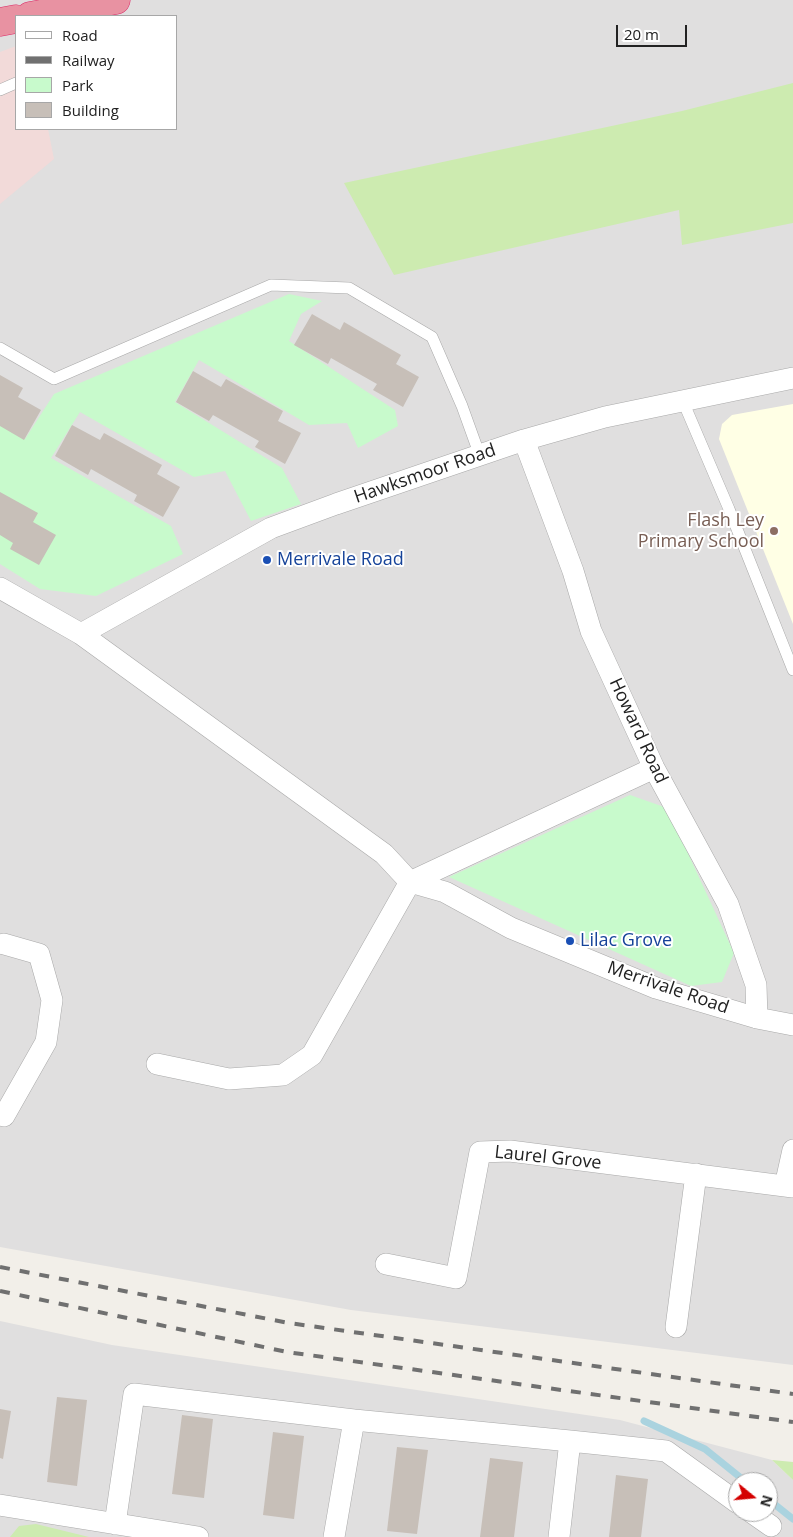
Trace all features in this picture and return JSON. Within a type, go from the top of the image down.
[{"type":"highway","points":[[35,15],[116,0]]},
{"type":"highway","points":[[0,22],[15,19]]},
{"type":"street","name":"Hawksmoor Road","points":[[81,634],[271,528],[370,492],[524,440],[605,416],[793,378]]},
{"type":"street","name":"Howard Road","points":[[524,440],[573,571],[591,631],[654,768],[728,904],[756,985],[757,1018]]},
{"type":"street","points":[[0,588],[81,634],[384,854],[410,882]]},
{"type":"street","points":[[157,1064],[229,1079],[283,1075],[312,1055],[410,882],[654,768]]},
{"type":"street","name":"Merrivale Road","points":[[410,882],[445,892],[511,928],[656,988],[757,1018],[793,1025]]},
{"type":"street","points":[[1,1119],[46,1042],[52,1000],[39,954],[4,944]]},
{"type":"street","name":"Laurel Grove","points":[[386,1264],[456,1278],[480,1152],[510,1151],[789,1186],[793,1150]]},
{"type":"street","points":[[676,1327],[696,1174]]},
{"type":"street","points":[[104,1527],[134,1394],[354,1420],[666,1451],[728,1496]]},
{"type":"street","points":[[334,1537],[354,1420]]},
{"type":"street","points":[[559,1537],[570,1440]]},
{"type":"street","points":[[0,1505],[104,1527],[198,1537]]},
{"type":"street","points":[[765,1522],[771,1526]]},
{"type":"lane","points":[[0,90],[15,83]]},
{"type":"lane","points":[[0,348],[54,379],[271,285],[349,288],[432,337],[462,406],[480,456]]},
{"type":"lane","points":[[682,399],[729,509],[793,670]]},
{"type":"shaded area","points":[[0,0],[793,0],[793,1365],[351,1310],[0,1247]]},
{"type":"shaded area","points":[[15,46],[15,130],[48,130],[54,159],[0,204],[0,52]]},
{"type":"shaded area","name":"Flash Ley Primary School","points":[[793,404],[793,624],[719,439],[722,424],[732,415]]},
{"type":"shaded area","points":[[0,1321],[112,1345],[620,1420],[772,1460],[793,1480],[793,1537],[0,1537]]},
{"type":"green space","points":[[793,83],[793,223],[682,245],[679,210],[394,275],[344,183],[682,111]]},
{"type":"green space","points":[[289,294],[322,301],[301,314],[289,341],[395,410],[398,426],[358,448],[347,423],[309,425],[199,360],[175,402],[282,468],[301,504],[251,521],[225,471],[194,477],[80,412],[51,458],[171,526],[183,554],[96,596],[40,589],[0,564],[0,424],[25,439],[54,394]]},
{"type":"green space","points":[[630,795],[667,808],[734,953],[722,982],[691,986],[449,877]]},
{"type":"green space","points":[[772,1460],[793,1462],[793,1480]]},
{"type":"green space","points":[[36,1524],[89,1537],[10,1537],[19,1526]]},
{"type":"building","points":[[312,314],[340,330],[344,322],[401,355],[396,364],[419,377],[403,407],[373,390],[377,384],[331,358],[328,364],[294,345]]},
{"type":"building","points":[[193,371],[221,387],[226,379],[283,411],[278,421],[301,433],[285,464],[255,447],[259,441],[213,415],[209,421],[176,402]]},
{"type":"building","points":[[0,375],[23,388],[18,397],[41,410],[24,440],[0,426]]},
{"type":"building","points":[[72,425],[100,440],[104,433],[162,465],[157,474],[180,487],[163,517],[134,501],[137,495],[91,469],[88,475],[55,456]]},
{"type":"building","points":[[0,492],[38,513],[33,522],[56,535],[39,565],[10,549],[13,543],[0,535]]},
{"type":"building","points":[[57,1397],[87,1400],[77,1486],[47,1482]]},
{"type":"building","points":[[0,1409],[11,1411],[3,1459],[0,1458]]},
{"type":"building","points":[[182,1415],[213,1419],[204,1498],[172,1494]]},
{"type":"building","points":[[273,1432],[304,1436],[294,1519],[263,1515]]},
{"type":"building","points":[[397,1447],[428,1450],[417,1534],[387,1531]]},
{"type":"building","points":[[490,1458],[523,1462],[514,1537],[480,1537]]},
{"type":"building","points":[[616,1475],[648,1479],[641,1537],[609,1537]]},
{"type":"waterway","points":[[644,1421],[705,1449],[734,1472]]},
{"type":"waterway","points":[[778,1507],[793,1519]]},
{"type":"railway","points":[[0,1267],[289,1323],[793,1394]]},
{"type":"railway","points":[[0,1291],[287,1352],[793,1422]]},
{"type":"place","name":"Flash Ley Primary School","points":[[774,531]]},
{"type":"place","name":"Merrivale Road","points":[[267,560]]},
{"type":"place","name":"Lilac Grove","points":[[570,941]]}]
